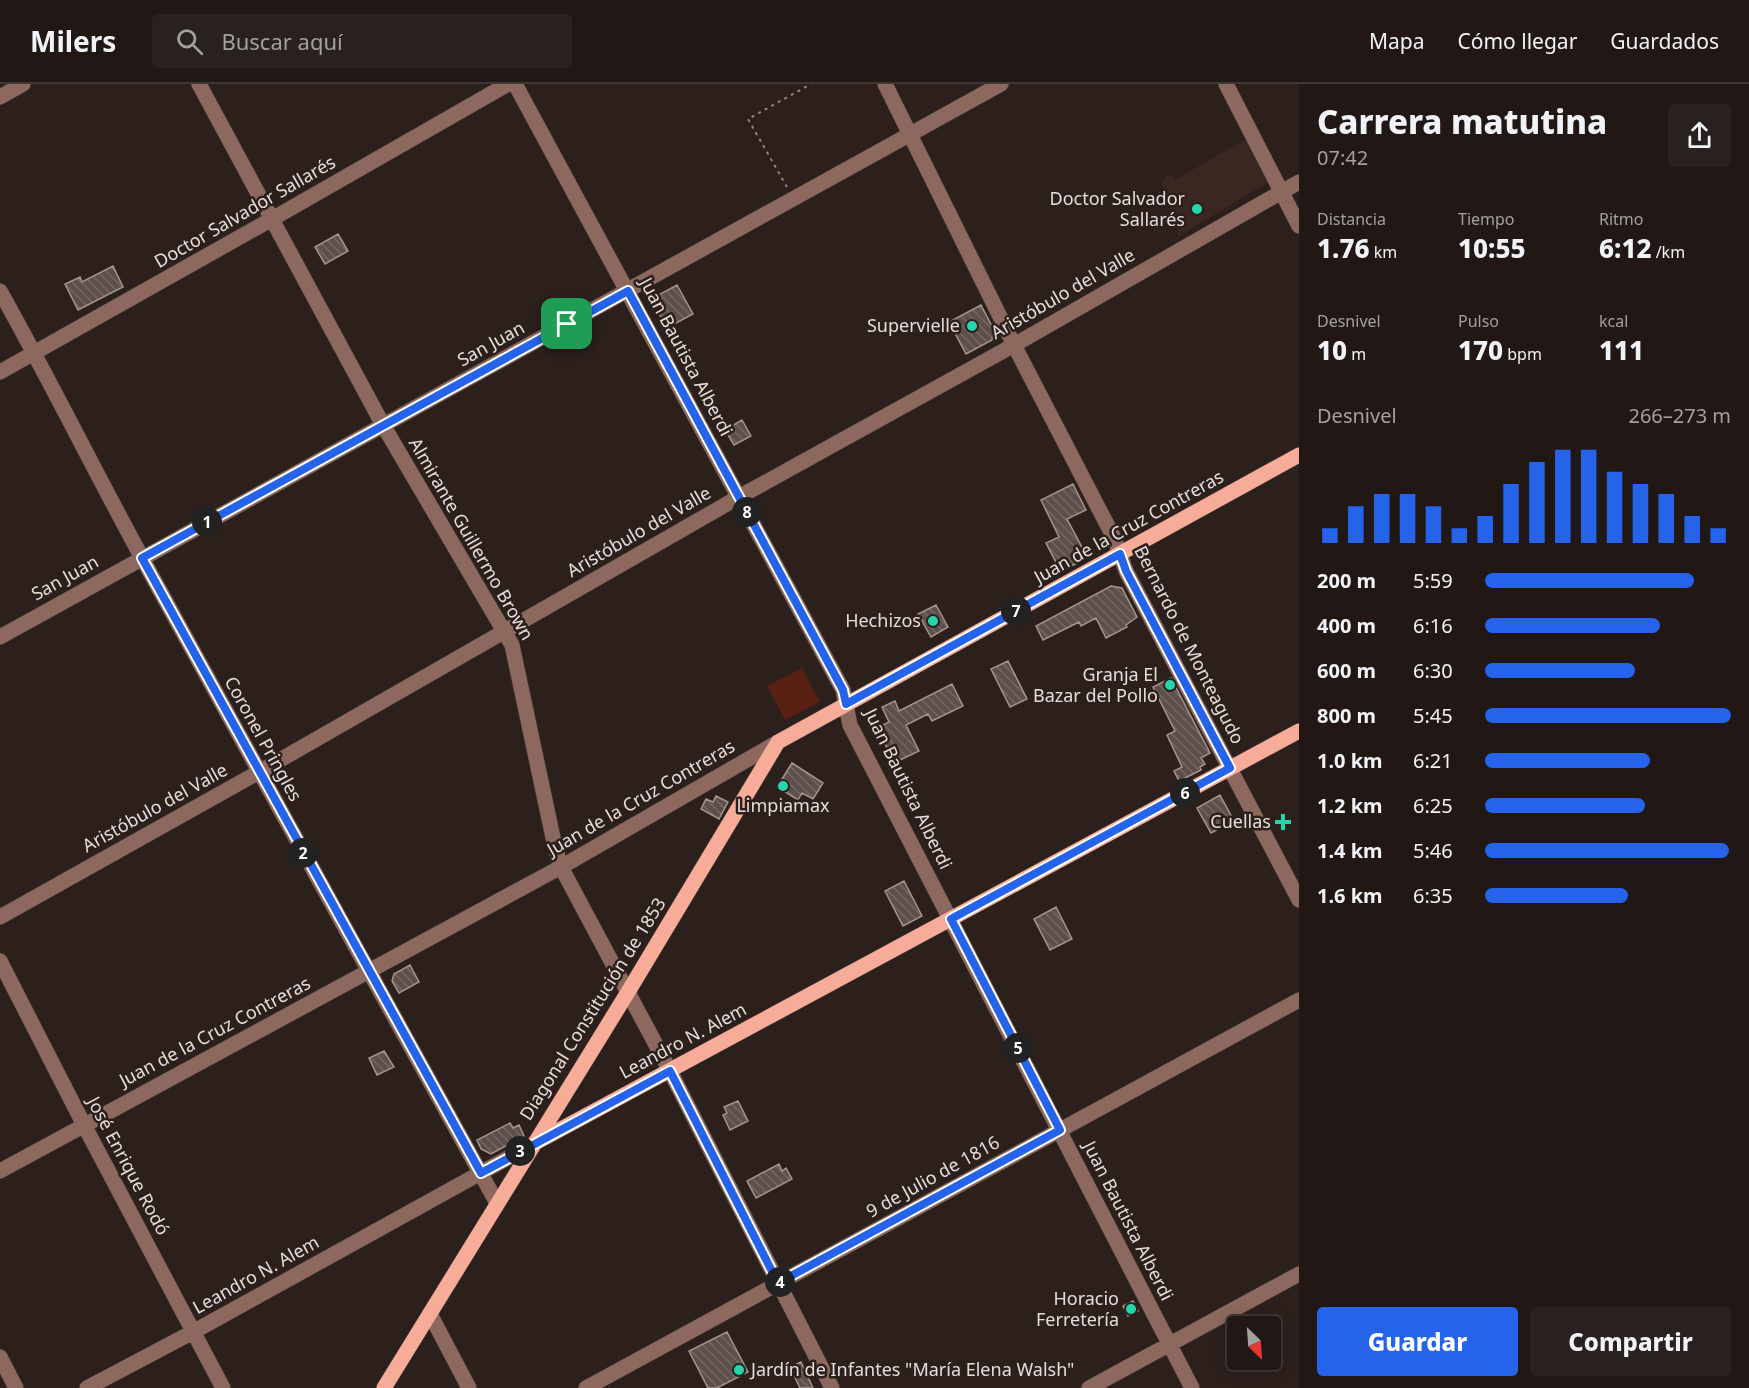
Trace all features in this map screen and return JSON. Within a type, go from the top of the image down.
[{"type":"main road","name":"Juan de la Cruz Contreras","points":[[778,742],[1299,455]]},
{"type":"main road","name":"Leandro N. Alem","points":[[533,1144],[1299,731]]},
{"type":"main road","name":"Diagonal Constitución de 1853","points":[[384,1388],[628,992],[778,742]]},
{"type":"street","points":[[0,97],[23,84]]},
{"type":"street","name":"Almirante Guillermo Brown","points":[[199,84],[383,425],[504,632],[515,658],[561,867],[670,1071],[832,1388]]},
{"type":"street","name":"Doctor Salvador Sallarés","points":[[0,372],[508,84]]},
{"type":"street","name":"Juan Bautista Alberdi","points":[[515,84],[843,690],[850,724],[1192,1388]]},
{"type":"street","name":"Bernardo de Monteagudo","points":[[885,84],[1014,345],[1114,538],[1131,581],[1299,900]]},
{"type":"street","name":"San Juan","points":[[0,637],[1001,84]]},
{"type":"street","points":[[1226,84],[1299,226]]},
{"type":"street","name":"Aristóbulo del Valle","points":[[0,917],[1299,182]]},
{"type":"street","name":"Coronel Pringles","points":[[0,291],[142,558],[497,1203]]},
{"type":"street","name":"Juan de la Cruz Contreras","points":[[0,1171],[561,867],[778,742]]},
{"type":"street","name":"José Enrique Rodó","points":[[0,961],[223,1388]]},
{"type":"street","name":"9 de Julio de 1816","points":[[586,1388],[1299,1000]]},
{"type":"street","name":"Leandro N. Alem","points":[[87,1388],[533,1144]]},
{"type":"street","points":[[1089,1388],[1299,1274]]},
{"type":"street","points":[[430,1314],[469,1388]]},
{"type":"street","points":[[0,1357],[16,1388]]},
{"type":"path","points":[[794,198],[748,119],[811,84]]},
{"type":"shaded area","name":"Doctor Salvador Sallarés","points":[[1246,139],[1267,183],[1179,236],[1161,181],[1171,175],[1175,180]]},
{"type":"shaded area","points":[[802,668],[820,702],[785,720],[767,686]]},
{"type":"building","points":[[338,234],[348,251],[325,264],[315,247]]},
{"type":"building","points":[[113,266],[123,287],[78,310],[65,284],[80,277],[82,282]]},
{"type":"building","points":[[677,285],[693,314],[667,328],[651,299]]},
{"type":"building","name":"Supervielle","points":[[981,305],[994,330],[992,340],[966,354],[949,322]]},
{"type":"building","points":[[742,420],[751,436],[734,445],[725,430]]},
{"type":"building","points":[[1073,484],[1086,510],[1067,519],[1084,551],[1075,555],[1079,562],[1061,572],[1046,543],[1059,537],[1041,500]]},
{"type":"building","points":[[1111,586],[1122,588],[1137,617],[1126,625],[1127,627],[1106,638],[1096,618],[1081,626],[1079,622],[1043,640],[1036,626]]},
{"type":"building","name":"Hechizos","points":[[936,605],[948,627],[931,637],[918,614]]},
{"type":"building","points":[[1008,661],[1027,699],[1010,707],[991,669]]},
{"type":"building","points":[[1171,678],[1210,753],[1201,758],[1205,764],[1200,767],[1201,770],[1179,781],[1174,771],[1182,767],[1167,735],[1175,731],[1153,687]]},
{"type":"building","points":[[952,684],[963,706],[932,721],[928,714],[906,725],[919,751],[898,761],[892,749],[888,750],[877,728],[889,722],[882,707],[895,701],[899,711]]},
{"type":"building","points":[[792,763],[823,783],[813,799],[802,793],[798,800],[777,787]]},
{"type":"building","points":[[1220,795],[1234,821],[1211,833],[1197,808]]},
{"type":"building","points":[[716,796],[728,802],[719,819],[701,809],[706,799],[713,802]]},
{"type":"building","points":[[904,881],[922,916],[903,926],[885,891]]},
{"type":"building","points":[[1056,907],[1072,939],[1050,950],[1034,919]]},
{"type":"building","points":[[410,965],[419,982],[399,993],[392,981],[394,974]]},
{"type":"building","points":[[384,1051],[394,1067],[377,1075],[369,1058]]},
{"type":"building","points":[[738,1101],[748,1121],[730,1130],[723,1115],[727,1113],[724,1107]]},
{"type":"building","points":[[510,1123],[513,1128],[519,1125],[524,1136],[491,1154],[481,1149],[477,1140]]},
{"type":"building","points":[[779,1164],[782,1171],[786,1168],[792,1179],[756,1198],[747,1181]]},
{"type":"building","name":"Horacio Ferretería","points":[[1133,1301],[1138,1311],[1128,1316],[1123,1306]]},
{"type":"building","points":[[727,1332],[748,1372],[717,1388],[708,1388],[689,1351]]},
{"type":"building","points":[[801,1362],[813,1388],[800,1388],[790,1367]]},
{"type":"place","name":"Doctor Salvador Sallarés","points":[[1197,209]]},
{"type":"place","name":"Supervielle","points":[[972,326]]},
{"type":"place","name":"Hechizos","points":[[933,621]]},
{"type":"place","name":"Granja El Bazar del Pollo","points":[[1170,685]]},
{"type":"place","name":"Limpiamax","points":[[783,786]]},
{"type":"place","name":"Cuellas","points":[[1283,822]]},
{"type":"place","name":"Horacio Ferretería","points":[[1131,1309]]},
{"type":"place","name":"Jardín de Infantes \"María Elena Walsh\"","points":[[739,1370]]},
{"type":"route","points":[[628,291],[843,690],[846,704],[1120,554],[1126,571],[1230,768],[951,919],[1060,1130],[778,1283],[670,1071],[481,1173],[142,558],[567,324],[628,291]]}]
